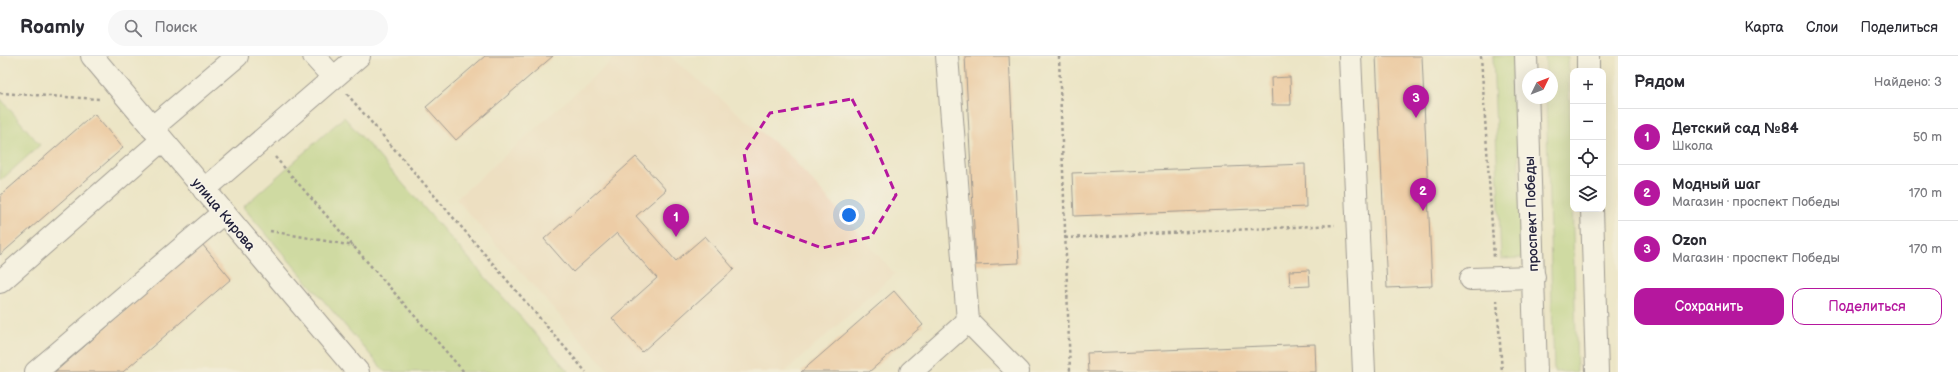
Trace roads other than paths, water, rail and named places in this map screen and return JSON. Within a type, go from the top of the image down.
[{"type":"main road","name":"улица Кирова","points":[[92,56],[227,219],[358,372]]},
{"type":"main road","points":[[0,282],[157,134],[237,56]]},
{"type":"main road","points":[[314,56],[333,77]]},
{"type":"main road","points":[[204,190],[260,140],[359,56]]},
{"type":"main road","points":[[947,56],[968,322],[1018,372]]},
{"type":"main road","points":[[1350,56],[1364,372]]},
{"type":"main road","name":"проспект Победы","points":[[1526,56],[1536,372]]},
{"type":"main road","points":[[1588,56],[1588,68]]},
{"type":"main road","points":[[1592,212],[1597,372]]},
{"type":"main road","points":[[36,372],[227,219]]},
{"type":"main road","points":[[1471,279],[1534,277]]},
{"type":"main road","points":[[911,372],[968,322]]},
{"type":"place","name":"Ozon","points":[[1416,118]]},
{"type":"place","name":"Модный шаг","points":[[1423,211]]},
{"type":"place","name":"Детский сад №84","points":[[676,237]]}]
